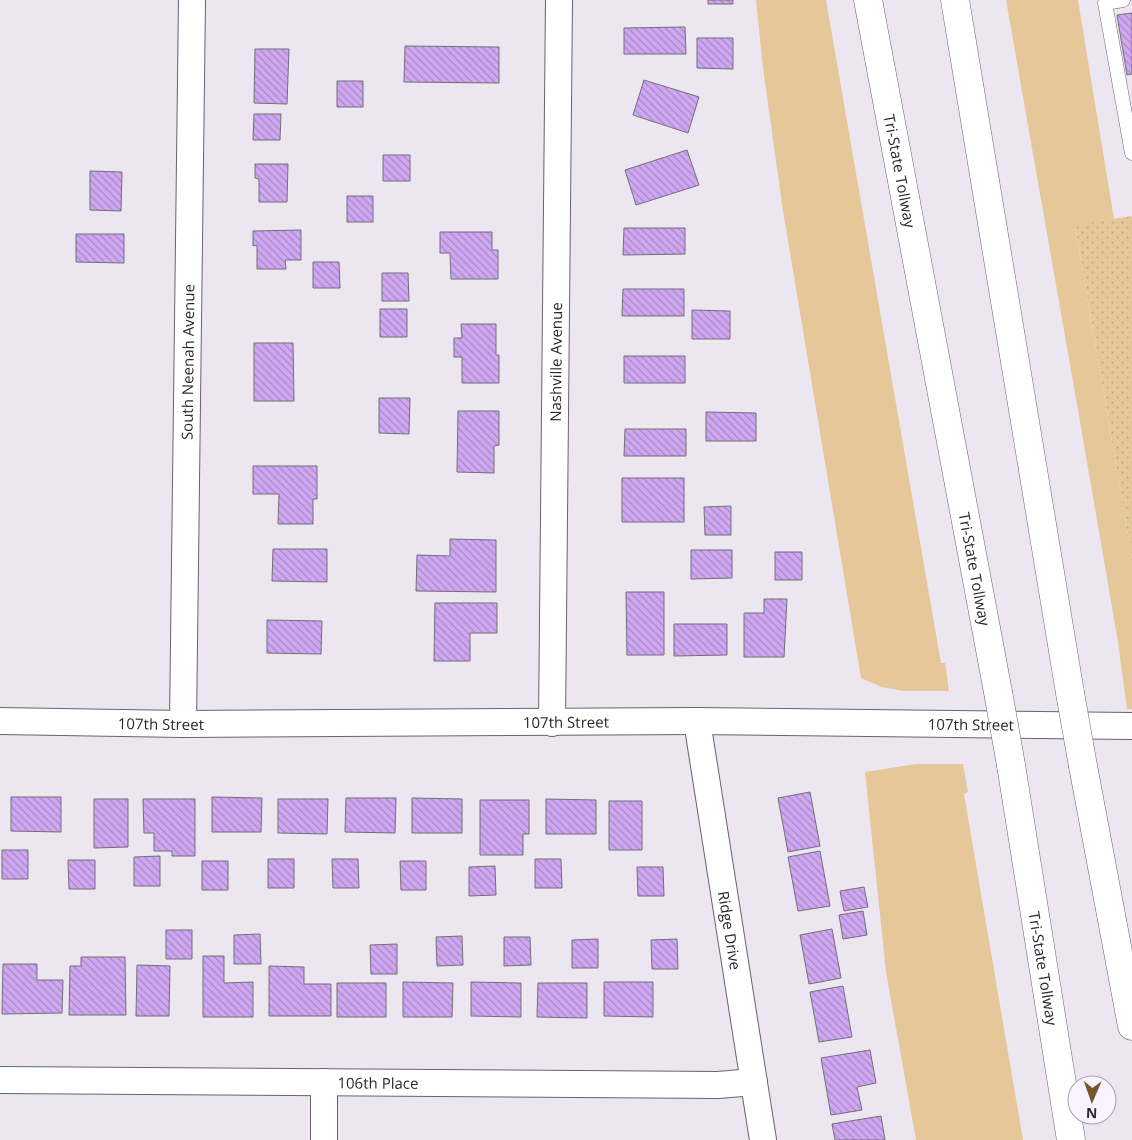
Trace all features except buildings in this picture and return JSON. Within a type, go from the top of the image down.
[{"type":"highway","name":"Tri-State Tollway","points":[[868,0],[1011,765],[1071,1140]]},
{"type":"highway","points":[[955,0],[1070,692],[1132,1026]]},
{"type":"street","name":"South Neenah Avenue","points":[[183,724],[192,0]]},
{"type":"street","name":"Nashville Avenue","points":[[552,723],[559,0]]},
{"type":"street","name":"107th Street","points":[[0,722],[183,724],[697,721],[1132,726]]},
{"type":"street","name":"Ridge Drive","points":[[697,721],[763,1140]]},
{"type":"street","name":"106th Place","points":[[0,1080],[718,1085],[754,1082]]},
{"type":"street","points":[[324,1082],[324,1140]]},
{"type":"lane","points":[[1123,0],[1104,3],[1132,153]]},
{"type":"shaded area","points":[[756,0],[826,0],[941,663],[945,663],[949,691],[903,691],[882,687],[861,678],[783,211],[763,68]]},
{"type":"shaded area","points":[[1006,0],[1078,0],[1114,219],[1075,226],[1132,558],[1132,709],[1127,709],[1118,642]]},
{"type":"shaded area","points":[[1132,216],[1132,558],[1075,225]]},
{"type":"shaded area","points":[[916,764],[963,764],[968,792],[964,794],[1023,1140],[916,1140],[886,972],[865,772]]}]
